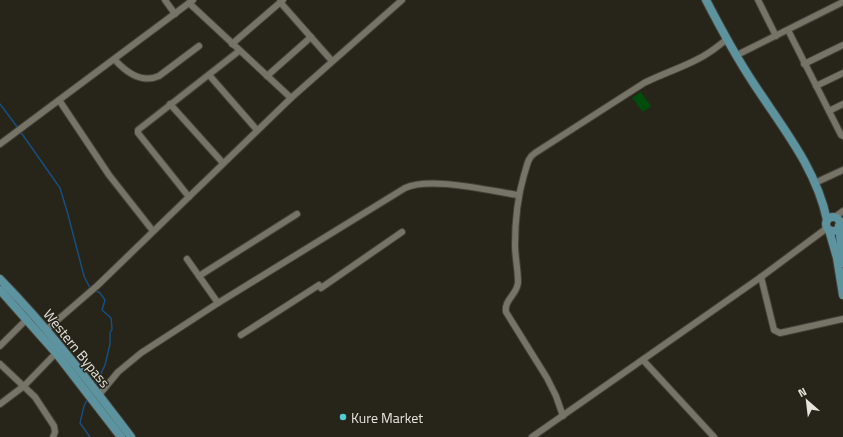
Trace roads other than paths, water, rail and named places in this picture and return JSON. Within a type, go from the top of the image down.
[{"type":"main road","points":[[706,0],[726,40],[805,163],[820,197],[834,223],[837,258],[843,296]]},
{"type":"main road","points":[[712,0],[741,53],[801,145],[819,181],[834,223],[843,263]]},
{"type":"main road","name":"Western Bypass","points":[[0,279],[46,330],[93,393],[121,437]]},
{"type":"main road","name":"Western Bypass","points":[[0,290],[131,437]]},
{"type":"street","points":[[165,0],[175,14]]},
{"type":"street","points":[[46,330],[97,285],[291,98],[402,0]]},
{"type":"street","points":[[758,0],[776,36]]},
{"type":"street","points":[[232,44],[282,1],[332,61]]},
{"type":"street","points":[[0,144],[115,60],[191,2],[232,44],[291,98]]},
{"type":"street","points":[[741,53],[843,2]]},
{"type":"street","points":[[788,30],[804,64],[841,135],[843,136]]},
{"type":"street","points":[[267,76],[311,37]]},
{"type":"street","points":[[563,416],[550,384],[506,312],[507,301],[514,293],[518,284],[515,246],[518,195],[531,156],[644,83],[661,74],[683,67],[700,59],[726,40]]},
{"type":"street","points":[[804,64],[843,45]]},
{"type":"street","points":[[115,60],[128,72],[142,78],[153,78],[199,46]]},
{"type":"street","points":[[189,197],[138,134],[139,129],[240,51]]},
{"type":"street","points":[[816,86],[843,73]]},
{"type":"street","points":[[209,75],[257,130]]},
{"type":"street","points":[[59,100],[109,175],[153,231]]},
{"type":"street","points":[[170,104],[223,164]]},
{"type":"street","points":[[829,111],[843,104]]},
{"type":"street","points":[[819,181],[843,170]]},
{"type":"street","points":[[93,393],[131,361],[218,303],[411,185],[467,186],[518,195]]},
{"type":"street","points":[[532,437],[761,277],[834,223],[843,211]]},
{"type":"street","points":[[199,276],[297,214]]},
{"type":"street","points":[[240,335],[320,286],[402,232]]},
{"type":"street","points":[[187,259],[218,303]]},
{"type":"street","points":[[761,277],[774,330],[776,332],[780,333],[843,319]]},
{"type":"street","points":[[0,346],[27,319]]},
{"type":"street","points":[[0,404],[24,386],[56,353]]},
{"type":"street","points":[[643,360],[712,435],[704,437]]},
{"type":"street","points":[[0,364],[35,397],[54,426],[55,432],[53,437]]},
{"type":"waterway","points":[[0,104],[18,128]]},
{"type":"waterway","points":[[20,131],[60,188],[84,276],[89,286],[92,288]]},
{"type":"waterway","points":[[95,290],[100,293],[105,300],[102,310],[111,318],[112,329],[105,365],[95,386]]},
{"type":"waterway","points":[[88,398],[84,406],[80,423],[90,437]]},
{"type":"place","name":"Kure Market","points":[[343,417]]}]
